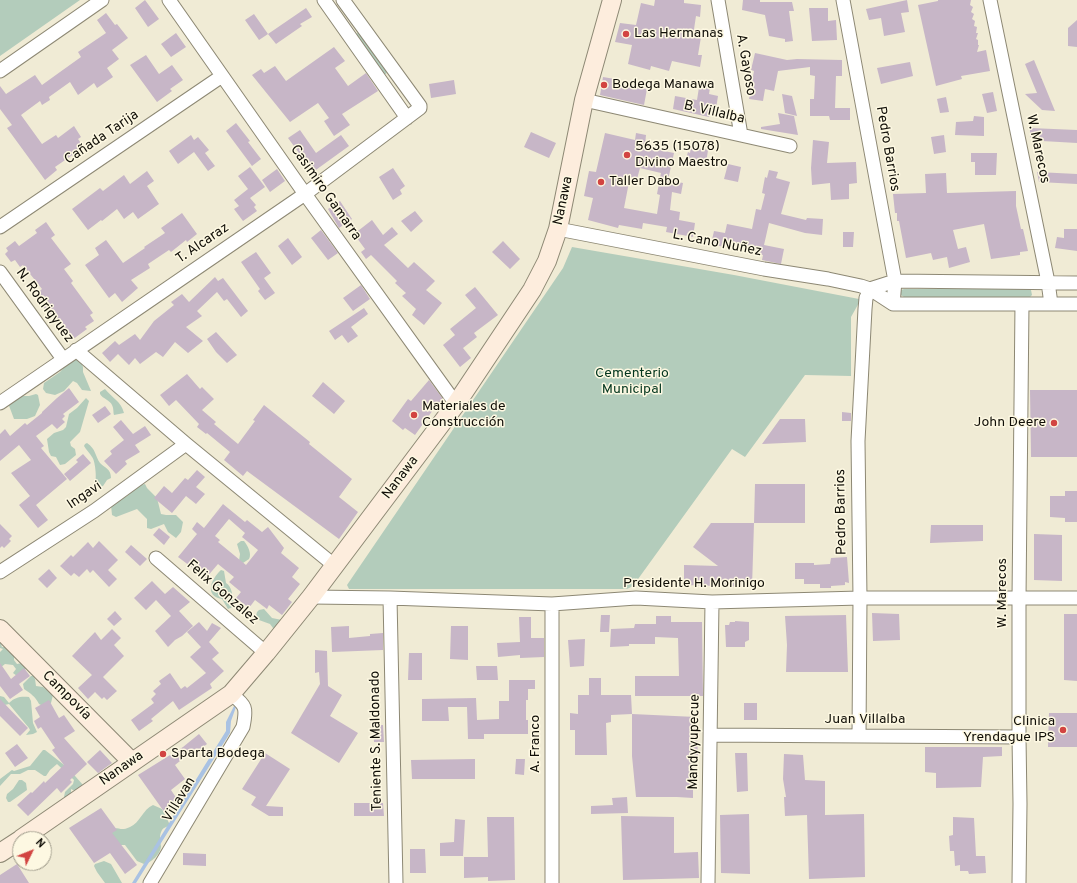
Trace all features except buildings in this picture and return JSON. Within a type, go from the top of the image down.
[{"type":"street","points":[[0,71],[102,0]]},
{"type":"street","name":"Casimiro Gamarra","points":[[169,0],[305,194],[456,404]]},
{"type":"street","points":[[324,0],[407,118]]},
{"type":"street","points":[[343,0],[396,74],[382,84]]},
{"type":"street","name":"Nanawa","points":[[32,831],[231,694],[336,566],[456,404],[532,290],[547,261],[558,229],[584,100],[612,0]]},
{"type":"street","name":"A. Gayoso","points":[[718,0],[741,135]]},
{"type":"street","name":"Pedro Barrios","points":[[844,0],[895,281],[893,304]]},
{"type":"street","name":"W. Marecos","points":[[990,0],[1048,282],[1051,304]]},
{"type":"street","points":[[347,34],[361,25]]},
{"type":"street","name":"T. Alcaraz","points":[[0,403],[305,194],[420,108],[396,74]]},
{"type":"street","name":"Cañada Tarija","points":[[0,227],[222,76]]},
{"type":"street","name":"B. Villalba","points":[[584,100],[790,146]]},
{"type":"street","name":"L. Cano Nuñez","points":[[558,229],[757,268],[828,279],[870,289],[893,304]]},
{"type":"street","name":"N. Rodrigyuez","points":[[0,272],[63,359]]},
{"type":"street","points":[[870,289],[895,281],[1077,283]]},
{"type":"street","name":"Pedro Barrios","points":[[859,736],[860,598],[858,441],[865,308],[866,298],[870,289]]},
{"type":"street","points":[[893,304],[1077,304]]},
{"type":"street","name":"W. Marecos","points":[[1019,883],[1019,598],[1022,304]]},
{"type":"street","points":[[76,350],[186,444],[336,566]]},
{"type":"street","name":"Ingavi","points":[[0,572],[94,511],[186,444]]},
{"type":"street","name":"Felix Gonzalez","points":[[156,558],[266,653]]},
{"type":"street","name":"Presidente H. Morinigo","points":[[311,597],[390,598],[552,604],[636,598],[712,602],[860,598],[1077,598]]},
{"type":"street","name":"Teniente S. Maldonado","points":[[390,598],[396,883]]},
{"type":"street","name":"Mandyyupecue","points":[[708,883],[712,602]]},
{"type":"street","name":"A. Franco","points":[[552,604],[552,883]]},
{"type":"street","name":"Campovía","points":[[0,629],[132,762]]},
{"type":"street","name":"Villavan","points":[[150,883],[243,727],[246,716],[245,708],[242,702],[231,694]]},
{"type":"street","name":"Juan Villalba","points":[[711,736],[1019,737]]},
{"type":"street","name":"Nanawa","points":[[0,853],[12,845]]},
{"type":"green space","points":[[0,0],[80,0],[0,56]]},
{"type":"green space","points":[[359,32],[387,71],[386,74],[383,74],[356,34]]},
{"type":"green space","name":"Cementerio Municipal","points":[[572,247],[734,275],[859,299],[860,301],[851,317],[851,376],[805,375],[745,457],[732,449],[633,586],[627,589],[349,589],[347,585],[563,268]]},
{"type":"green space","points":[[1029,289],[1031,290],[1032,295],[1029,298],[904,297],[899,294],[901,290]]},
{"type":"green space","points":[[72,360],[81,362],[83,372],[91,391],[82,390],[77,383],[73,381],[64,391],[55,395],[46,393],[43,389],[44,383],[60,372]]},
{"type":"green space","points":[[105,389],[119,403],[124,413],[114,415],[111,403],[100,394],[100,392]]},
{"type":"green space","points":[[36,394],[38,395],[40,405],[35,416],[27,419],[14,419],[8,403],[15,396],[29,396]]},
{"type":"green space","points":[[86,398],[89,401],[80,432],[70,442],[71,446],[75,449],[76,455],[65,464],[60,465],[56,457],[51,456],[49,452],[47,439],[54,433],[63,430],[66,427],[69,414]]},
{"type":"green space","points":[[87,443],[94,450],[100,463],[109,471],[111,475],[111,478],[100,487],[95,482],[96,473],[93,459],[84,446]]},
{"type":"green space","points":[[145,484],[157,498],[161,514],[176,515],[183,522],[181,532],[176,538],[168,532],[164,524],[151,529],[147,528],[147,519],[137,509],[116,517],[112,515],[111,505],[114,502],[127,496],[137,486]]},
{"type":"green space","points":[[244,541],[250,555],[249,559],[243,563],[239,561],[240,554],[237,544]]},
{"type":"green space","points":[[221,570],[224,571],[226,583],[231,589],[235,603],[233,607],[228,609],[222,599],[216,597],[211,591],[212,582]]},
{"type":"green space","points":[[264,609],[272,618],[282,620],[276,632],[270,624],[259,620],[256,616],[259,610]]},
{"type":"green space","points":[[0,641],[2,647],[7,647],[14,656],[14,660],[17,664],[22,663],[27,668],[17,676],[13,673],[16,669],[13,665],[5,664],[0,668],[0,652],[3,649],[0,648]]},
{"type":"green space","points":[[31,676],[35,679],[36,686],[43,687],[53,695],[51,703],[43,706],[39,704],[31,694],[24,689],[23,684]]},
{"type":"green space","points":[[0,696],[4,697],[9,703],[18,697],[29,697],[31,701],[33,723],[37,732],[26,735],[30,730],[29,728],[9,704],[0,706]]},
{"type":"green space","points":[[43,750],[68,768],[83,785],[75,791],[71,789],[72,795],[66,798],[64,797],[65,792],[73,784],[74,780],[57,764],[46,776],[35,770],[28,770],[20,774],[11,774],[0,786],[0,779],[12,770],[14,771],[30,766]]},
{"type":"green space","points":[[19,780],[26,783],[27,790],[8,802],[6,798],[7,794],[13,789]]},
{"type":"green space","points":[[153,805],[162,809],[170,825],[164,828],[161,832],[161,849],[155,858],[144,864],[137,861],[125,845],[118,845],[105,830],[130,827]]},
{"type":"green space","points":[[104,861],[111,864],[122,883],[105,883],[94,866],[95,864]]},
{"type":"water","points":[[234,706],[236,707],[231,721],[230,733],[136,883],[132,883],[226,731],[226,722]]},
{"type":"place","name":"Las Hermanas","points":[[626,34]]},
{"type":"place","name":"Bodega Manawa","points":[[604,85]]},
{"type":"place","name":"5635 (15078) Divino Maestro","points":[[627,155]]},
{"type":"place","name":"Taller Dabo","points":[[601,182]]},
{"type":"place","name":"Materiales de Construcción","points":[[414,415]]},
{"type":"place","name":"John Deere","points":[[1054,423]]},
{"type":"place","name":"Clinica Yrendague IPS","points":[[1063,730]]},
{"type":"place","name":"Sparta Bodega","points":[[163,754]]}]
